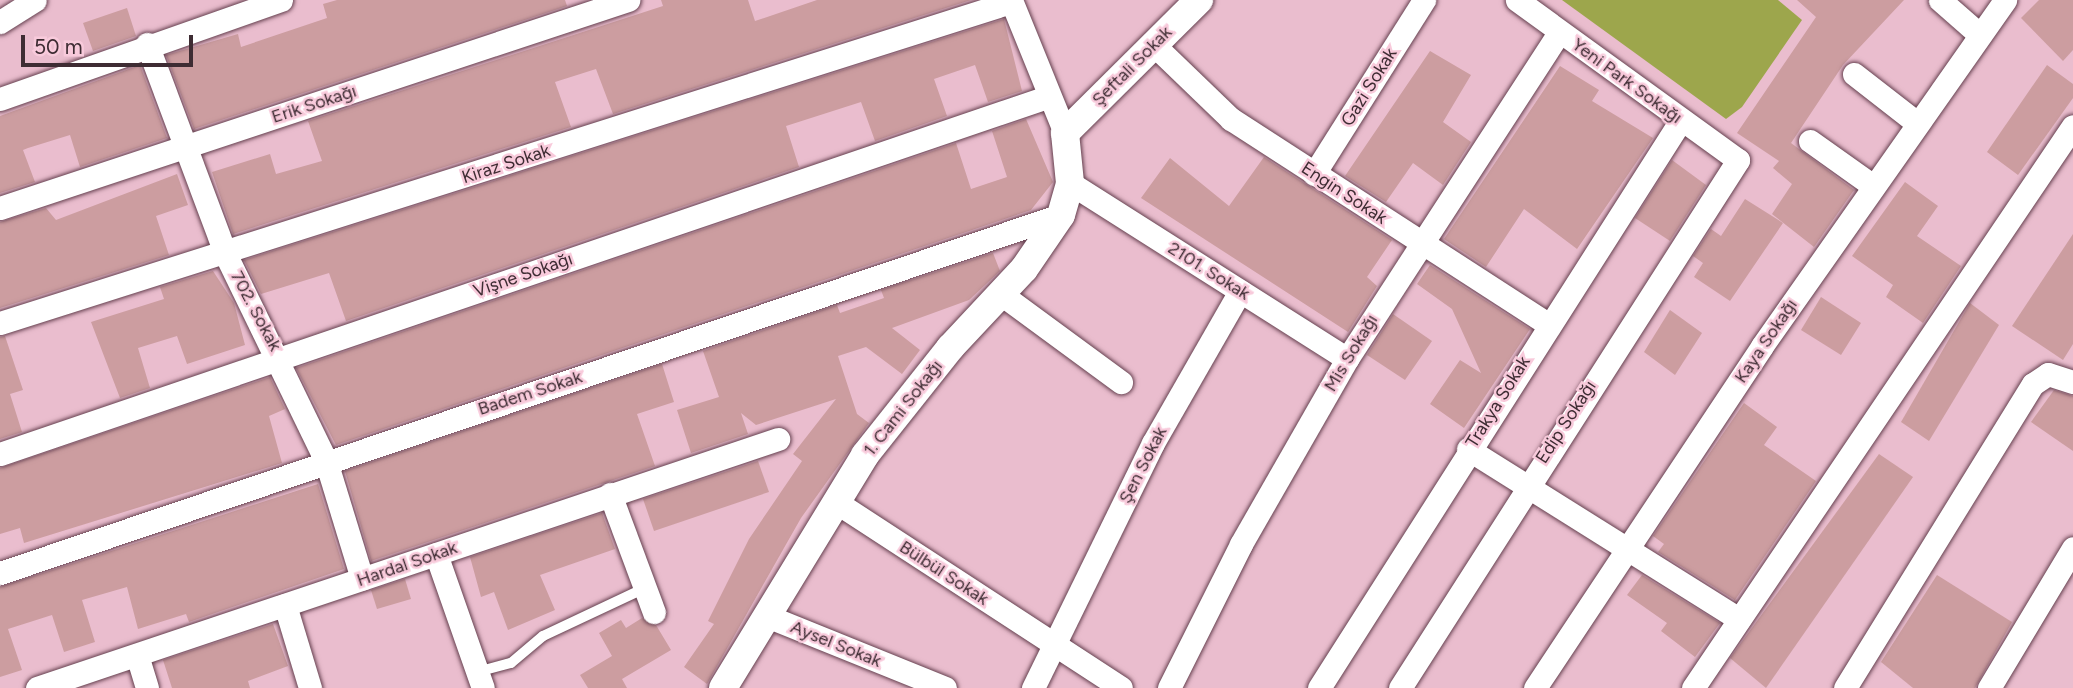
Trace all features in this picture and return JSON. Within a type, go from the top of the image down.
[{"type":"street","points":[[0,22],[35,0]]},
{"type":"street","points":[[0,99],[147,44],[281,0]]},
{"type":"street","name":"Erik Sokağı","points":[[0,208],[628,0]]},
{"type":"street","name":"Şeftali Sokak","points":[[1065,133],[1199,0]]},
{"type":"street","name":"Gazi Sokak","points":[[1314,174],[1424,0]]},
{"type":"street","name":"Yeni Park Sokağı","points":[[1517,0],[1738,160]]},
{"type":"street","points":[[1940,0],[1980,35]]},
{"type":"street","name":"Kaya Sokağı","points":[[1535,688],[1873,186],[2005,0]]},
{"type":"street","points":[[1011,1],[1047,97],[1065,133]]},
{"type":"street","name":"Kiraz Sokak","points":[[0,323],[1011,1]]},
{"type":"street","name":"Mis Sokağı","points":[[1168,688],[1241,544],[1347,359],[1559,32]]},
{"type":"street","name":"702. Sokak","points":[[147,44],[225,253],[280,357],[326,461],[362,579]]},
{"type":"street","name":"Engin Sokak","points":[[1154,45],[1231,119],[1548,324]]},
{"type":"street","points":[[1854,74],[1917,123]]},
{"type":"street","name":"Vişne Sokağı","points":[[0,454],[1047,97]]},
{"type":"street","name":"Trakya Sokak","points":[[1319,688],[1468,449],[1681,120]]},
{"type":"street","points":[[1693,688],[2073,126]]},
{"type":"street","name":"1. Cami Sokağı","points":[[726,687],[836,502],[950,348],[1001,295],[1061,215],[1070,183],[1065,133]]},
{"type":"street","points":[[1811,141],[1873,186]]},
{"type":"street","name":"Edip Sokağı","points":[[1400,688],[1524,486],[1738,160]]},
{"type":"street","name":"2101. Sokak","points":[[1070,183],[1347,359]]},
{"type":"street","name":"Badem Sokak","points":[[0,573],[1061,215]]},
{"type":"street","name":"Şen Sokak","points":[[1033,688],[1153,443],[1240,291]]},
{"type":"street","points":[[1001,295],[1121,382]]},
{"type":"street","points":[[1845,688],[2033,384],[2048,374],[2071,376]]},
{"type":"street","name":"Hardal Sokak","points":[[37,688],[778,439]]},
{"type":"street","points":[[1468,449],[1739,619]]},
{"type":"street","points":[[610,494],[654,612]]},
{"type":"street","name":"Bülbül Sokak","points":[[836,502],[1121,688]]},
{"type":"street","points":[[1989,688],[2073,548]]},
{"type":"street","points":[[436,554],[480,680]]},
{"type":"street","points":[[285,606],[310,688]]},
{"type":"street","name":"Aysel Sokak","points":[[767,616],[944,688]]},
{"type":"street","points":[[137,655],[147,688]]},
{"type":"lane","points":[[480,680],[511,663],[543,636],[645,588]]},
{"type":"green space","points":[[1562,0],[1778,0],[1802,20],[1742,107],[1726,119]]},
{"type":"building","points":[[337,0],[565,0],[567,6],[194,129],[166,55],[238,34],[241,47],[327,18],[323,4]]},
{"type":"building","points":[[661,0],[748,0],[755,21],[817,0],[971,0],[613,114],[596,69],[555,82],[571,127],[233,234],[212,172],[270,154],[276,174],[322,161],[308,121],[663,6]]},
{"type":"building","points":[[1797,0],[1904,0],[1843,65],[1791,143],[1854,190],[1814,247],[1772,214],[1792,184],[1773,168],[1779,161],[1737,133],[1816,17]]},
{"type":"building","points":[[2039,0],[2073,0],[2073,50],[2063,61],[2021,18]]},
{"type":"building","points":[[127,8],[136,36],[93,51],[83,23]]},
{"type":"building","points":[[1004,19],[1022,91],[988,102],[975,65],[934,79],[947,116],[875,141],[861,102],[786,126],[799,167],[346,321],[329,273],[261,294],[244,260]]},
{"type":"building","points":[[1430,51],[1471,75],[1443,122],[1471,142],[1443,185],[1413,163],[1386,202],[1345,176]]},
{"type":"building","points":[[140,65],[167,138],[80,167],[70,135],[28,148],[23,150],[35,182],[0,193],[0,116]]},
{"type":"building","points":[[2047,65],[2073,84],[2073,98],[2018,175],[1987,152]]},
{"type":"building","points":[[1560,66],[1599,90],[1592,101],[1653,138],[1577,249],[1524,209],[1486,267],[1444,239]]},
{"type":"building","points":[[1026,119],[1053,182],[1031,210],[336,445],[296,368],[956,143],[971,189],[1007,177],[992,131]]},
{"type":"building","points":[[1264,157],[1392,240],[1367,277],[1377,286],[1348,332],[1141,198],[1170,158],[1229,206]]},
{"type":"building","points":[[1672,160],[1706,185],[1670,241],[1635,218]]},
{"type":"building","points":[[177,174],[188,205],[156,216],[169,255],[0,308],[0,222],[46,208],[56,220]]},
{"type":"building","points":[[1905,182],[1938,206],[1917,236],[1961,266],[1923,323],[1886,297],[1893,285],[1852,256]]},
{"type":"building","points":[[1745,199],[1783,223],[1730,301],[1694,277],[1703,263],[1693,256],[1711,229],[1721,236]]},
{"type":"building","points":[[2073,234],[2073,344],[2063,360],[2012,326]]},
{"type":"building","points":[[993,253],[1000,271],[969,300],[892,328],[920,350],[902,374],[866,347],[838,356],[857,414],[869,423],[801,518],[707,684],[684,667],[714,624],[708,621],[749,539],[802,461],[793,454],[836,399],[756,425],[741,413],[748,434],[691,453],[677,410],[719,397],[703,351],[837,305],[840,313],[884,298],[881,290]]},
{"type":"building","points":[[1430,265],[1530,329],[1464,428],[1430,404],[1460,360],[1481,373],[1452,309],[1417,284]]},
{"type":"building","points":[[213,271],[234,303],[245,345],[187,364],[177,336],[138,348],[150,388],[120,398],[91,322],[164,299],[160,287]]},
{"type":"building","points":[[1821,297],[1861,323],[1841,355],[1801,330]]},
{"type":"building","points":[[1970,303],[1999,325],[1929,441],[1901,422]]},
{"type":"building","points":[[1670,310],[1702,333],[1675,375],[1644,352]]},
{"type":"building","points":[[1393,314],[1432,341],[1405,380],[1367,355]]},
{"type":"building","points":[[5,336],[23,390],[10,394],[22,432],[0,439],[0,337]]},
{"type":"building","points":[[662,364],[674,402],[637,414],[655,466],[371,561],[345,471]]},
{"type":"building","points":[[270,377],[285,409],[269,416],[282,463],[24,543],[20,528],[0,534],[0,468]]},
{"type":"building","points":[[2054,390],[2073,396],[2073,451],[2031,422]]},
{"type":"building","points":[[1744,403],[1777,427],[1764,445],[1816,481],[1735,600],[1658,552],[1664,544],[1653,536]]},
{"type":"building","points":[[1879,454],[1913,477],[1766,688],[1730,658]]},
{"type":"building","points":[[758,461],[769,492],[654,531],[643,499]]},
{"type":"building","points":[[318,484],[344,569],[189,622],[186,614],[138,629],[127,587],[82,600],[95,642],[64,652],[52,615],[8,629],[22,670],[0,677],[0,587]]},
{"type":"building","points":[[602,513],[615,549],[540,575],[555,610],[508,630],[494,592],[481,597],[470,557]]},
{"type":"building","points":[[1642,575],[1720,623],[1695,657],[1661,631],[1667,623],[1627,595]]},
{"type":"building","points":[[1937,575],[2012,622],[1975,688],[1913,688],[1881,662]]},
{"type":"building","points":[[405,579],[411,599],[377,609],[371,590]]},
{"type":"building","points":[[642,618],[656,625],[671,650],[622,679],[627,688],[588,688],[580,675],[612,656],[599,633],[621,620],[626,628]]},
{"type":"building","points":[[273,624],[288,666],[248,681],[250,688],[172,688],[163,660]]}]
